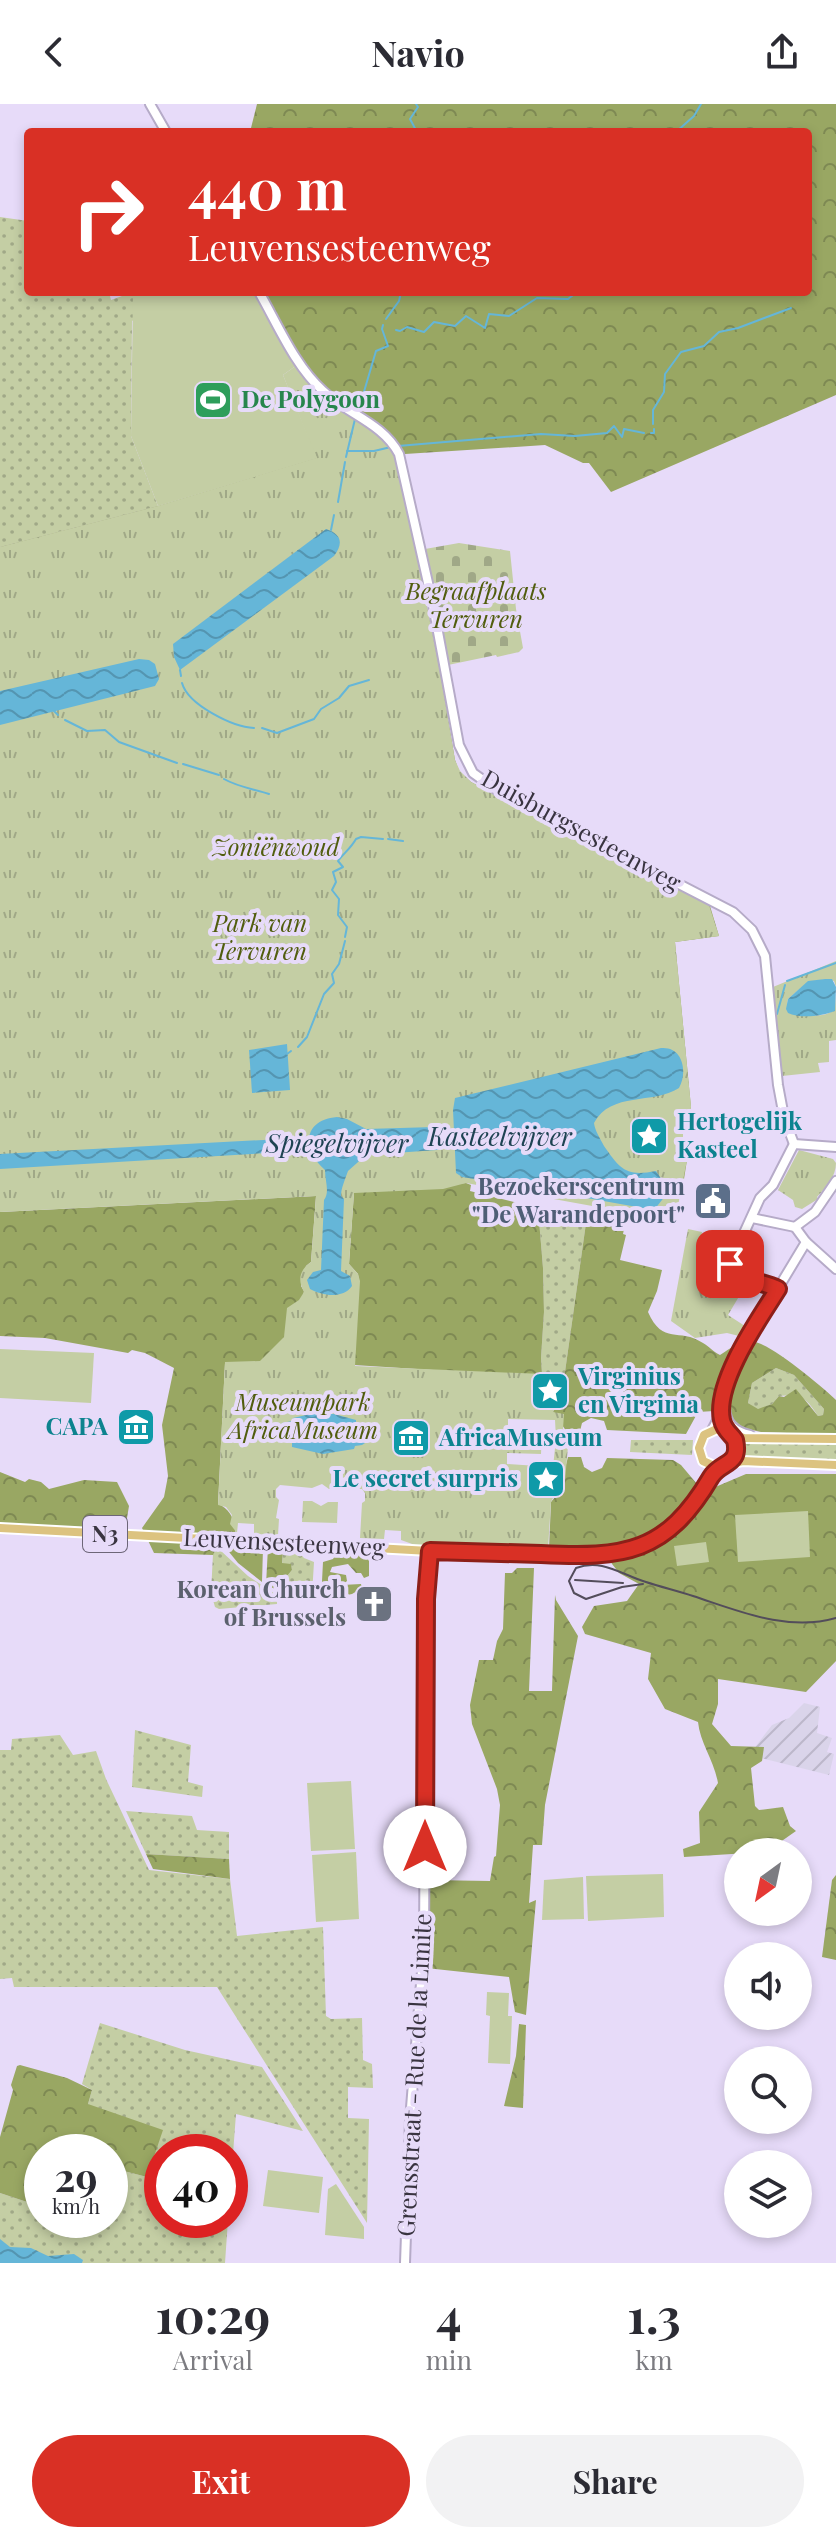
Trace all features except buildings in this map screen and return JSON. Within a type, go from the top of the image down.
[{"type":"main road","points":[[719,1468],[706,1463],[699,1453],[699,1443],[712,1430],[744,1438],[836,1439]]},
{"type":"main road","points":[[729,1434],[737,1451],[729,1464]]},
{"type":"main road","name":"N3","points":[[719,1468],[743,1461],[836,1465]]},
{"type":"main road","name":"N3","points":[[705,1491],[728,1469],[766,1462]]},
{"type":"main road","points":[[696,1503],[706,1481],[706,1463]]},
{"type":"main road","name":"Leuvensesteenweg","points":[[0,1528],[430,1551],[587,1556],[617,1553],[647,1544],[661,1536],[686,1516],[719,1468]]},
{"type":"street","points":[[150,104],[164,128]]},
{"type":"street","name":"Duisburgsesteenweg","points":[[261,296],[320,389],[391,440],[403,463],[459,745],[467,764],[491,787],[732,912],[752,930],[765,956],[777,1079],[794,1144]]},
{"type":"street","points":[[778,1289],[731,1272],[730,1264],[760,1198],[772,1188],[794,1144],[836,1147]]},
{"type":"street","points":[[795,1227],[815,1212],[836,1181]]},
{"type":"street","points":[[752,1218],[795,1227],[806,1242],[836,1269]]},
{"type":"street","points":[[712,1430],[721,1413],[734,1363],[806,1242]]},
{"type":"street","points":[[723,1402],[726,1420],[733,1429],[767,1437]]},
{"type":"street","points":[[721,1413],[729,1434]]},
{"type":"street","name":"Grensstraat - Rue de la Limite","points":[[405,2263],[410,2120],[424,1946],[426,1599],[430,1551]]},
{"type":"shaded area","points":[[804,1703],[820,1707],[817,1733],[832,1738],[827,1752],[834,1754],[829,1775],[749,1755],[772,1725],[789,1718]]},
{"type":"green space","name":"Zoniënwoud","points":[[257,104],[836,104],[836,395],[611,492],[589,463],[545,445],[405,454],[397,458],[459,771],[471,782],[710,906],[719,936],[675,942],[691,1107],[683,1133],[687,1160],[684,1179],[0,547],[158,506],[316,458],[297,365],[264,296],[812,296],[812,128],[251,128]]},
{"type":"green space","points":[[0,217],[24,220],[24,296],[110,296],[111,300],[133,296],[136,319],[132,321],[131,436],[158,506],[0,547]]},
{"type":"green space","name":"De Polygoon","points":[[133,296],[257,296],[297,365],[283,375],[317,458],[158,506],[131,436]]},
{"type":"green space","name":"Park van Tervuren","points":[[297,365],[321,393],[375,432],[397,458],[455,760],[460,771],[471,782],[709,905],[719,936],[675,942],[691,1107],[683,1133],[687,1160],[675,1221],[466,1183],[443,1189],[354,1193],[349,1264],[360,1281],[355,1366],[565,1375],[553,1412],[564,1414],[563,1429],[569,1435],[564,1492],[555,1494],[551,1502],[548,1549],[415,1545],[401,1540],[401,1531],[385,1530],[384,1539],[360,1538],[365,1493],[362,1489],[329,1489],[322,1484],[312,1488],[280,1485],[276,1489],[279,1500],[276,1518],[279,1519],[278,1535],[254,1534],[254,1524],[238,1523],[237,1533],[230,1524],[232,1515],[226,1507],[218,1505],[225,1362],[260,1361],[284,1337],[287,1308],[304,1292],[301,1275],[311,1262],[316,1196],[0,1212],[0,547],[158,506],[316,458],[283,375]],"holes":[[[508,1419],[555,1420],[553,1467],[507,1464],[507,1453],[541,1454],[542,1432],[508,1430]]]},
{"type":"green space","name":"Begraafplaats Tervuren","points":[[459,543],[510,551],[523,648],[519,652],[448,665],[434,598],[438,595],[435,583],[431,582],[425,549]]},
{"type":"green space","points":[[836,961],[836,987],[834,981],[814,981],[788,999],[787,1005],[805,1013],[824,1015],[835,1009],[836,993],[836,1040],[829,1041],[829,1062],[818,1063],[820,1072],[782,1076],[773,987]]},
{"type":"green space","points":[[799,1150],[833,1159],[836,1163],[832,1177],[818,1199],[802,1209],[795,1207],[793,1200],[778,1190]]},
{"type":"green space","points":[[471,1185],[470,1191],[538,1208],[543,1268],[541,1358],[544,1405],[433,1370],[354,1365],[359,1281],[358,1274],[349,1264],[354,1192]]},
{"type":"green space","points":[[316,1196],[311,1262],[306,1266],[301,1286],[304,1291],[292,1367],[225,1363],[218,1504],[230,1514],[236,1537],[213,1555],[154,1553],[142,1528],[164,1497],[168,1476],[162,1425],[174,1368],[132,1350],[128,1353],[45,1338],[0,1336],[0,1212]]},
{"type":"green space","points":[[538,1208],[587,1216],[564,1379],[544,1405],[541,1358],[543,1268]]},
{"type":"green space","points":[[587,1216],[625,1224],[623,1234],[626,1235],[620,1260],[662,1270],[648,1312],[660,1329],[694,1338],[720,1355],[749,1342],[772,1350],[836,1400],[836,1435],[761,1432],[743,1428],[731,1417],[714,1411],[698,1412],[686,1434],[607,1430],[604,1421],[591,1418],[582,1423],[579,1435],[569,1435],[553,1412],[564,1379]],"holes":[[[776,1368],[794,1375],[824,1409],[823,1415],[818,1416],[796,1389],[758,1409],[748,1403],[752,1383]]]},
{"type":"green space","points":[[688,1229],[702,1232],[700,1255],[725,1260],[723,1278],[747,1283],[728,1315],[748,1328],[743,1337],[727,1333],[695,1338],[671,1321]]},
{"type":"green space","points":[[0,1349],[94,1353],[91,1403],[0,1398]]},
{"type":"green space","points":[[776,1368],[794,1375],[824,1409],[823,1415],[818,1416],[808,1402],[792,1395],[779,1396],[772,1404],[758,1410],[748,1403],[752,1383]]},
{"type":"green space","points":[[631,1440],[693,1440],[692,1455],[630,1452]]},
{"type":"green space","points":[[742,1440],[836,1443],[836,1462],[742,1459]]},
{"type":"green space","points":[[568,1457],[581,1457],[584,1467],[592,1472],[602,1468],[607,1458],[673,1460],[697,1484],[692,1497],[674,1520],[638,1543],[604,1551],[549,1549],[551,1502],[559,1492]]},
{"type":"green space","points":[[0,1472],[25,1482],[29,1479],[41,1482],[49,1489],[84,1480],[117,1482],[129,1506],[125,1530],[0,1523]]},
{"type":"green space","points":[[746,1474],[836,1474],[836,1661],[806,1692],[718,1679],[718,1704],[712,1724],[731,1746],[764,1747],[762,1761],[751,1768],[755,1806],[759,1810],[783,1807],[790,1826],[796,1831],[786,1838],[724,1838],[724,1855],[684,1857],[683,1849],[700,1843],[699,1812],[718,1783],[698,1722],[665,1709],[648,1679],[651,1653],[585,1634],[582,1627],[594,1606],[627,1601],[639,1584],[619,1573],[609,1560],[636,1553],[672,1535],[695,1514],[713,1488]]},
{"type":"green space","name":"Museumpark AfricaMuseum","points":[[303,1501],[312,1501],[321,1506],[338,1502],[337,1523],[302,1522]]},
{"type":"green space","points":[[808,1511],[810,1557],[738,1562],[735,1515]]},
{"type":"green space","points":[[706,1542],[709,1562],[677,1566],[674,1546]]},
{"type":"green space","points":[[225,1547],[263,1548],[262,1582],[238,1563]]},
{"type":"green space","points":[[268,1547],[279,1548],[283,1552],[282,1563],[291,1564],[292,1570],[286,1582],[292,1581],[309,1589],[312,1600],[266,1585]]},
{"type":"green space","points":[[279,1548],[296,1549],[304,1558],[314,1562],[312,1595],[305,1586],[286,1582],[291,1565],[282,1564],[283,1552]]},
{"type":"green space","points":[[216,1550],[277,1595],[277,1604],[215,1607],[211,1593],[213,1554]]},
{"type":"green space","points":[[338,1551],[369,1553],[369,1576],[364,1578],[348,1564],[332,1567],[330,1572],[346,1575],[347,1581],[342,1585],[361,1584],[362,1588],[352,1594],[321,1600],[323,1562],[333,1559]]},
{"type":"green space","points":[[517,1568],[534,1568],[529,1691],[552,1691],[555,1595],[578,1636],[545,1805],[542,1845],[533,1845],[529,1903],[536,1900],[526,2015],[515,2012],[509,1977],[426,1968],[428,1880],[490,1881],[496,1856],[500,1805],[472,1724],[470,1705],[479,1660],[493,1660],[503,1629],[505,1573],[512,1573]]},
{"type":"green space","points":[[135,1730],[191,1745],[188,1782],[203,1786],[202,1797],[132,1787]]},
{"type":"green space","points":[[60,1735],[73,1755],[96,1751],[149,1870],[230,1879],[237,1936],[323,1927],[326,2016],[331,2019],[362,2018],[363,2060],[372,2064],[373,2088],[348,2087],[348,2118],[369,2119],[367,2223],[217,1987],[14,1987],[12,1978],[0,1979],[0,1750],[11,1750],[12,1739]]},
{"type":"green space","points":[[351,1781],[355,1849],[311,1851],[307,1783]]},
{"type":"green space","points":[[126,1811],[192,1816],[197,1830],[229,1832],[229,1859],[146,1854]]},
{"type":"green space","points":[[356,1852],[359,1919],[316,1922],[312,1855]]},
{"type":"green space","points":[[146,1854],[229,1859],[230,1879],[153,1869]]},
{"type":"green space","points":[[663,1874],[664,1917],[588,1921],[586,1876]]},
{"type":"green space","points":[[836,1875],[836,1960],[822,1957],[832,1880]]},
{"type":"green space","points":[[583,1877],[584,1919],[542,1920],[544,1880]]},
{"type":"green space","points":[[487,1992],[509,1993],[508,2016],[512,2016],[510,2064],[488,2063],[490,2016],[486,2015]]},
{"type":"green space","points":[[100,2023],[185,2050],[262,2067],[303,2131],[236,2114],[234,2134],[144,2134],[144,2173],[128,2153],[128,2134],[112,2134],[88,2104],[92,2090],[82,2084]]},
{"type":"green space","points":[[519,2024],[526,2025],[523,2108],[504,2106],[516,2056]]},
{"type":"green space","points":[[17,2066],[67,2078],[92,2090],[88,2104],[163,2130],[162,2134],[144,2134],[144,2176],[128,2172],[128,2134],[24,2134],[24,2201],[0,2193],[0,2137]]},
{"type":"green space","points":[[268,2170],[323,2177],[319,2213],[263,2206]]},
{"type":"green space","points":[[128,2172],[144,2176],[144,2238],[227,2238],[225,2263],[0,2263],[0,2193],[24,2201],[24,2238],[128,2238]]},
{"type":"green space","points":[[336,2184],[364,2227],[364,2239],[325,2235],[328,2189]]},
{"type":"water","points":[[326,529],[339,540],[334,556],[180,670],[174,657],[173,644]]},
{"type":"water","points":[[139,659],[155,664],[159,679],[155,686],[0,725],[0,691]]},
{"type":"water","points":[[832,979],[836,987],[835,1011],[812,1016],[788,1013],[788,999],[808,981]]},
{"type":"water","points":[[287,1044],[290,1090],[252,1093],[249,1050]]},
{"type":"water","name":"Kasteelvijver","points":[[661,1048],[674,1051],[682,1061],[683,1075],[679,1088],[611,1106],[594,1123],[604,1146],[620,1166],[637,1173],[656,1171],[664,1183],[666,1195],[654,1210],[581,1197],[556,1189],[537,1189],[462,1177],[456,1173],[455,1098]]},
{"type":"water","name":"Spiegelvijver","points":[[337,1117],[366,1129],[434,1127],[448,1137],[448,1141],[437,1150],[366,1155],[348,1171],[341,1193],[344,1199],[341,1271],[350,1276],[352,1286],[343,1293],[332,1295],[310,1289],[307,1280],[313,1272],[321,1270],[327,1190],[325,1170],[312,1154],[309,1137],[317,1124]]},
{"type":"water","points":[[300,1138],[303,1141],[301,1151],[0,1169],[0,1154]]},
{"type":"water","points":[[315,1413],[356,1420],[356,1424],[369,1430],[368,1441],[354,1449],[323,1454],[292,1447],[292,1443],[280,1438],[278,1430],[282,1423]]},
{"type":"water","points":[[0,2239],[10,2247],[31,2248],[48,2256],[74,2254],[83,2260],[82,2263],[0,2263]]},
{"type":"waterway","points":[[415,128],[410,119],[418,107],[416,104]]},
{"type":"waterway","points":[[680,128],[694,116],[701,104]]},
{"type":"waterway","points":[[386,319],[400,296]]},
{"type":"waterway","points":[[396,330],[407,327],[424,332],[434,322],[455,326],[466,316],[485,328],[489,314],[509,316],[537,298],[568,299],[572,296]]},
{"type":"waterway","points":[[653,424],[653,410],[664,392],[665,374],[681,352],[704,346],[719,332],[791,308]]},
{"type":"waterway","points":[[358,412],[376,351],[388,346],[383,325]]},
{"type":"waterway","points":[[346,457],[355,419]]},
{"type":"waterway","points":[[398,446],[541,434],[575,436],[607,433],[614,426],[622,437],[624,429],[644,433]]},
{"type":"waterway","points":[[651,433],[654,429]]},
{"type":"waterway","points":[[347,451],[374,451],[391,447]]},
{"type":"waterway","points":[[338,502],[345,462]]},
{"type":"waterway","points":[[331,530],[334,515]]},
{"type":"waterway","points":[[180,670],[181,676]]},
{"type":"waterway","points":[[262,728],[277,733],[314,719],[321,709],[339,698],[349,686],[369,680]]},
{"type":"waterway","points":[[182,683],[202,707],[235,724],[254,728]]},
{"type":"waterway","points":[[54,711],[58,715]]},
{"type":"waterway","points":[[65,720],[87,731],[105,730],[119,742],[177,763]]},
{"type":"waterway","points":[[183,764],[219,775]]},
{"type":"waterway","points":[[224,779],[269,794]]},
{"type":"waterway","points":[[345,937],[347,927],[338,915],[339,899],[332,890],[336,882],[333,872],[343,867],[338,861],[356,839],[383,839]]},
{"type":"waterway","points":[[388,839],[403,841]]},
{"type":"waterway","points":[[298,1047],[307,1037],[324,994],[334,983],[332,974],[339,964],[345,941]]},
{"type":"waterway","points":[[787,981],[836,963]]},
{"type":"waterway","points":[[777,1014],[785,985]]},
{"type":"waterway","points":[[287,1054],[291,1051]]},
{"type":"tram line","points":[[643,1584],[622,1587],[586,1599],[574,1593],[569,1581],[576,1568],[603,1566],[763,1618],[799,1623],[836,1618]]},
{"type":"tram line","points":[[575,1580],[623,1583]]},
{"type":"place","name":"De Polygoon","points":[[213,400]]},
{"type":"place","name":"Hertogelijk Kasteel","points":[[649,1136]]},
{"type":"place","name":"Bezoekerscentrum \"De Warandepoort\"","points":[[713,1201]]},
{"type":"place","name":"Virginius en Virginia","points":[[550,1391]]},
{"type":"place","name":"CAPA","points":[[136,1427]]},
{"type":"place","name":"AfricaMuseum","points":[[411,1438]]},
{"type":"place","name":"Le secret surpris","points":[[546,1479]]},
{"type":"place","name":"Korean Church of Brussels","points":[[374,1604]]},
{"type":"route","points":[[425,1847],[426,1586],[430,1551],[598,1556],[647,1544],[686,1516],[716,1470],[729,1464],[735,1456],[735,1440],[726,1431],[721,1413],[727,1381],[742,1348],[778,1289],[734,1274],[730,1264]]}]
